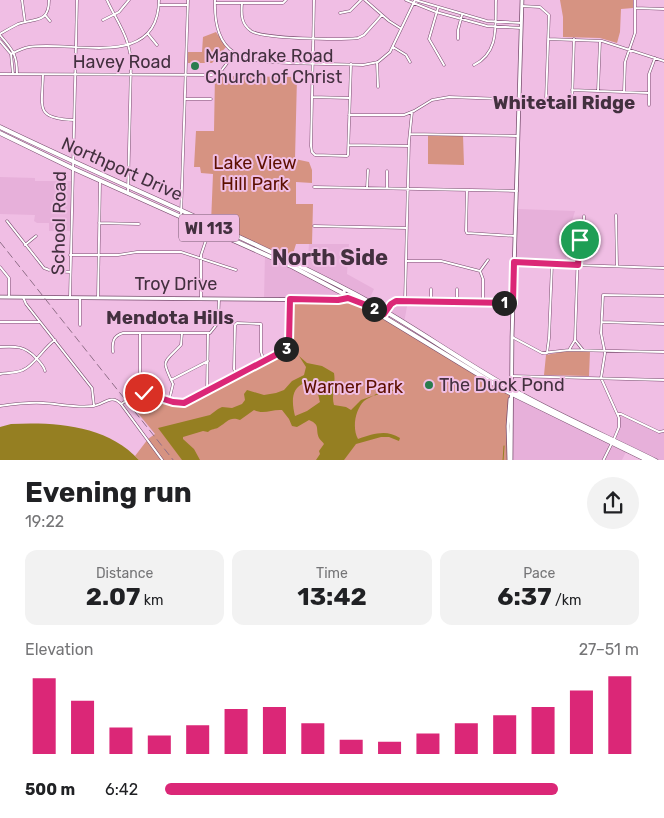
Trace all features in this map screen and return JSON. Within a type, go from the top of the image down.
[{"type":"main road","name":"Northport Drive","points":[[0,127],[128,190]]},
{"type":"main road","name":"Northport Drive","points":[[0,133],[72,168],[182,213],[320,276],[384,314]]},
{"type":"main road","name":"Northport Drive","points":[[212,227],[344,291],[361,303],[374,308],[511,391],[560,417],[656,460]]},
{"type":"main road","points":[[298,270],[301,269],[320,276]]},
{"type":"main road","points":[[338,300],[348,298],[361,303]]},
{"type":"main road","name":"Northport Drive","points":[[511,391],[568,417],[649,460]]},
{"type":"main road","points":[[560,417],[568,417]]},
{"type":"street","points":[[22,0],[25,22]]},
{"type":"street","points":[[17,74],[17,63],[14,53],[0,35],[17,24],[38,20],[45,15],[49,0]]},
{"type":"street","name":"School Road","points":[[70,297],[77,0]]},
{"type":"street","points":[[107,0],[125,34],[129,46],[128,190]]},
{"type":"street","points":[[103,20],[115,15],[124,8],[129,0]]},
{"type":"street","points":[[11,54],[31,47],[129,46],[148,34],[156,21],[159,0]]},
{"type":"street","points":[[182,213],[188,0]]},
{"type":"street","points":[[286,0],[283,3],[215,1],[214,13],[217,30],[225,43],[235,53],[252,60],[313,64],[370,64],[384,58],[393,47],[415,0],[496,22],[521,23]]},
{"type":"street","points":[[314,0],[311,146],[314,154],[348,156],[350,64]]},
{"type":"street","points":[[340,13],[350,12],[361,0]]},
{"type":"street","points":[[365,0],[393,25],[401,28]]},
{"type":"street","points":[[406,0],[436,12],[461,19],[495,27],[521,28]]},
{"type":"street","points":[[474,65],[483,60],[495,41],[496,0]]},
{"type":"street","points":[[510,460],[508,421],[512,376],[522,0]]},
{"type":"street","points":[[624,92],[626,62],[635,33],[635,0]]},
{"type":"street","points":[[242,3],[242,20],[246,27],[252,32],[264,35],[358,38],[364,35],[382,15]]},
{"type":"street","points":[[159,5],[188,5]]},
{"type":"street","points":[[522,6],[538,6],[549,14],[546,100]]},
{"type":"street","points":[[438,7],[429,39],[444,65]]},
{"type":"street","points":[[635,8],[664,9]]},
{"type":"street","points":[[458,39],[462,14]]},
{"type":"street","points":[[45,15],[50,21]]},
{"type":"street","points":[[148,34],[157,45]]},
{"type":"street","points":[[548,39],[600,40],[664,60]]},
{"type":"street","points":[[572,102],[574,39]]},
{"type":"street","points":[[598,91],[600,40]]},
{"type":"street","points":[[0,41],[11,54],[13,74]]},
{"type":"street","points":[[393,47],[406,55],[410,62]]},
{"type":"street","name":"Havey Road","points":[[0,74],[212,75],[218,73],[235,53]]},
{"type":"street","points":[[649,105],[649,74],[655,58]]},
{"type":"street","points":[[377,62],[378,87]]},
{"type":"street","points":[[43,74],[42,103],[44,112],[55,119],[74,120]]},
{"type":"street","points":[[572,90],[648,93]]},
{"type":"street","points":[[349,115],[404,115],[425,103],[444,97],[528,100]]},
{"type":"street","points":[[312,98],[350,98]]},
{"type":"street","points":[[185,100],[211,99]]},
{"type":"street","points":[[405,301],[409,146],[412,112]]},
{"type":"street","points":[[410,134],[518,136]]},
{"type":"street","points":[[349,145],[409,146]]},
{"type":"street","points":[[367,188],[368,170]]},
{"type":"street","points":[[387,171],[387,188]]},
{"type":"street","points":[[98,297],[101,180]]},
{"type":"street","points":[[314,187],[517,191]]},
{"type":"street","points":[[467,190],[467,233],[516,236]]},
{"type":"street","points":[[616,215],[617,266]]},
{"type":"street","points":[[569,350],[575,340],[578,248],[584,229],[584,216]]},
{"type":"street","points":[[7,221],[47,270],[52,272],[70,272]]},
{"type":"street","points":[[99,223],[139,224]]},
{"type":"street","points":[[314,226],[407,228]]},
{"type":"street","points":[[201,298],[201,259],[203,248],[212,227]]},
{"type":"street","points":[[25,245],[36,236]]},
{"type":"street","points":[[70,255],[183,252],[236,270]]},
{"type":"street","points":[[480,271],[488,260]]},
{"type":"street","points":[[406,261],[441,261],[480,271],[484,279],[483,302]]},
{"type":"street","points":[[514,262],[664,268]]},
{"type":"street","points":[[547,353],[552,264]]},
{"type":"street","points":[[0,267],[9,278],[9,297]]},
{"type":"street","points":[[431,289],[431,302]]},
{"type":"street","points":[[457,289],[457,302]]},
{"type":"street","points":[[338,300],[344,291]]},
{"type":"street","points":[[603,460],[618,427],[618,414],[602,378],[604,350],[603,296],[664,296]]},
{"type":"street","name":"Troy Drive","points":[[0,297],[338,300]]},
{"type":"street","points":[[23,297],[26,304],[92,388],[94,406]]},
{"type":"street","points":[[80,297],[80,325]]},
{"type":"street","points":[[113,352],[112,345],[116,336],[123,333],[182,334],[208,333],[214,330],[218,323],[219,298]]},
{"type":"street","points":[[121,404],[140,392],[169,401],[184,403],[285,350],[288,346],[290,299]]},
{"type":"street","points":[[384,314],[392,302],[513,303]]},
{"type":"street","points":[[0,322],[40,322]]},
{"type":"street","points":[[237,376],[234,369],[236,324],[238,322],[260,323],[262,326],[261,352],[264,361]]},
{"type":"street","points":[[602,322],[664,324]]},
{"type":"street","points":[[140,333],[140,392]]},
{"type":"street","points":[[207,391],[208,333]]},
{"type":"street","points":[[169,401],[173,387],[166,372],[165,364],[168,357],[181,345],[182,334]]},
{"type":"street","points":[[512,337],[539,352],[547,353],[569,350],[664,352]]},
{"type":"street","points":[[0,374],[24,370],[44,348],[55,340]]},
{"type":"street","points":[[575,340],[583,350]]},
{"type":"street","points":[[0,347],[18,346],[24,348],[36,358],[45,368],[45,371]]},
{"type":"street","points":[[171,380],[208,361]]},
{"type":"street","points":[[512,376],[664,380]]},
{"type":"street","points":[[0,406],[42,403],[82,407],[94,406],[112,399],[117,400],[164,460]]},
{"type":"street","points":[[618,414],[658,432],[664,432]]},
{"type":"shaded area","points":[[0,177],[35,178],[35,181],[72,181],[71,231],[49,231],[49,223],[37,223],[34,221],[35,215],[0,214]]},
{"type":"shaded area","points":[[518,209],[575,211],[566,241],[566,264],[515,262]]},
{"type":"shaded area","points":[[309,244],[349,244],[347,274],[374,289],[368,302],[307,270]]},
{"type":"shaded area","points":[[265,254],[344,293],[339,299],[264,299]]},
{"type":"shaded area","points":[[396,301],[408,301],[404,323],[386,312],[389,305]]},
{"type":"shaded area","points":[[299,356],[307,363],[322,366],[334,373],[334,405],[351,410],[361,400],[375,395],[364,401],[358,409],[355,430],[358,439],[385,433],[395,435],[400,438],[399,441],[389,437],[381,437],[356,444],[344,460],[316,460],[324,444],[319,438],[315,424],[309,420],[297,427],[292,426],[282,410],[261,412],[254,410],[240,420],[231,419],[208,432],[203,431],[183,437],[194,449],[200,460],[182,460],[158,428],[210,415],[222,407],[232,408],[242,404],[247,390],[264,395],[284,390],[292,381],[304,375],[306,367]],"holes":[[[309,384],[316,390],[320,402],[307,411],[295,416],[293,406],[294,392],[300,385]]]},
{"type":"shaded area","points":[[516,397],[608,443],[609,446],[602,460],[512,460],[513,400]]},
{"type":"shaded area","points":[[617,414],[621,414],[659,432],[664,431],[664,460],[656,460],[614,440],[619,427]]},
{"type":"shaded area","points":[[11,424],[63,425],[80,428],[112,439],[139,460],[0,460],[0,427]]},
{"type":"shaded area","points":[[612,446],[626,452],[622,460],[605,460]]},
{"type":"green space","points":[[560,0],[633,0],[633,8],[621,9],[620,32],[617,43],[600,38],[563,37],[563,17]]},
{"type":"green space","points":[[216,32],[226,47],[212,63],[188,63],[188,52],[202,52],[203,37]]},
{"type":"green space","name":"Lake View Hill Park","points":[[221,71],[228,76],[297,77],[295,159],[309,162],[312,170],[312,183],[296,182],[296,204],[313,204],[312,244],[296,244],[291,260],[211,223],[213,174],[201,173],[200,167],[194,167],[196,131],[214,131],[215,74]]},
{"type":"green space","points":[[428,134],[463,135],[464,165],[428,164]]},
{"type":"green space","name":"Warner Park","points":[[349,300],[389,321],[509,395],[508,460],[139,460],[135,456],[148,439],[155,434],[128,401],[141,395],[178,404],[189,403],[286,351],[290,346],[291,301],[341,302]]},
{"type":"green space","points":[[567,351],[590,351],[589,376],[544,375],[546,355]]},
{"type":"waterway","points":[[384,392],[400,391]]},
{"type":"waterway","points":[[503,460],[504,446]]},
{"type":"railway","points":[[0,242],[173,460]]},
{"type":"place","name":"Mandrake Road Church of Christ","points":[[195,66]]},
{"type":"place","name":"The Duck Pond","points":[[429,385]]},
{"type":"district","name":"Whitetail Ridge","points":[[564,102]]},
{"type":"district","name":"North Side","points":[[330,257]]},
{"type":"district","name":"Mendota Hills","points":[[170,317]]},
{"type":"route","points":[[144,393],[173,402],[184,403],[285,350],[289,343],[290,299],[338,300],[348,298],[384,314],[392,302],[396,301],[513,303],[514,262],[578,265],[580,240]]}]
